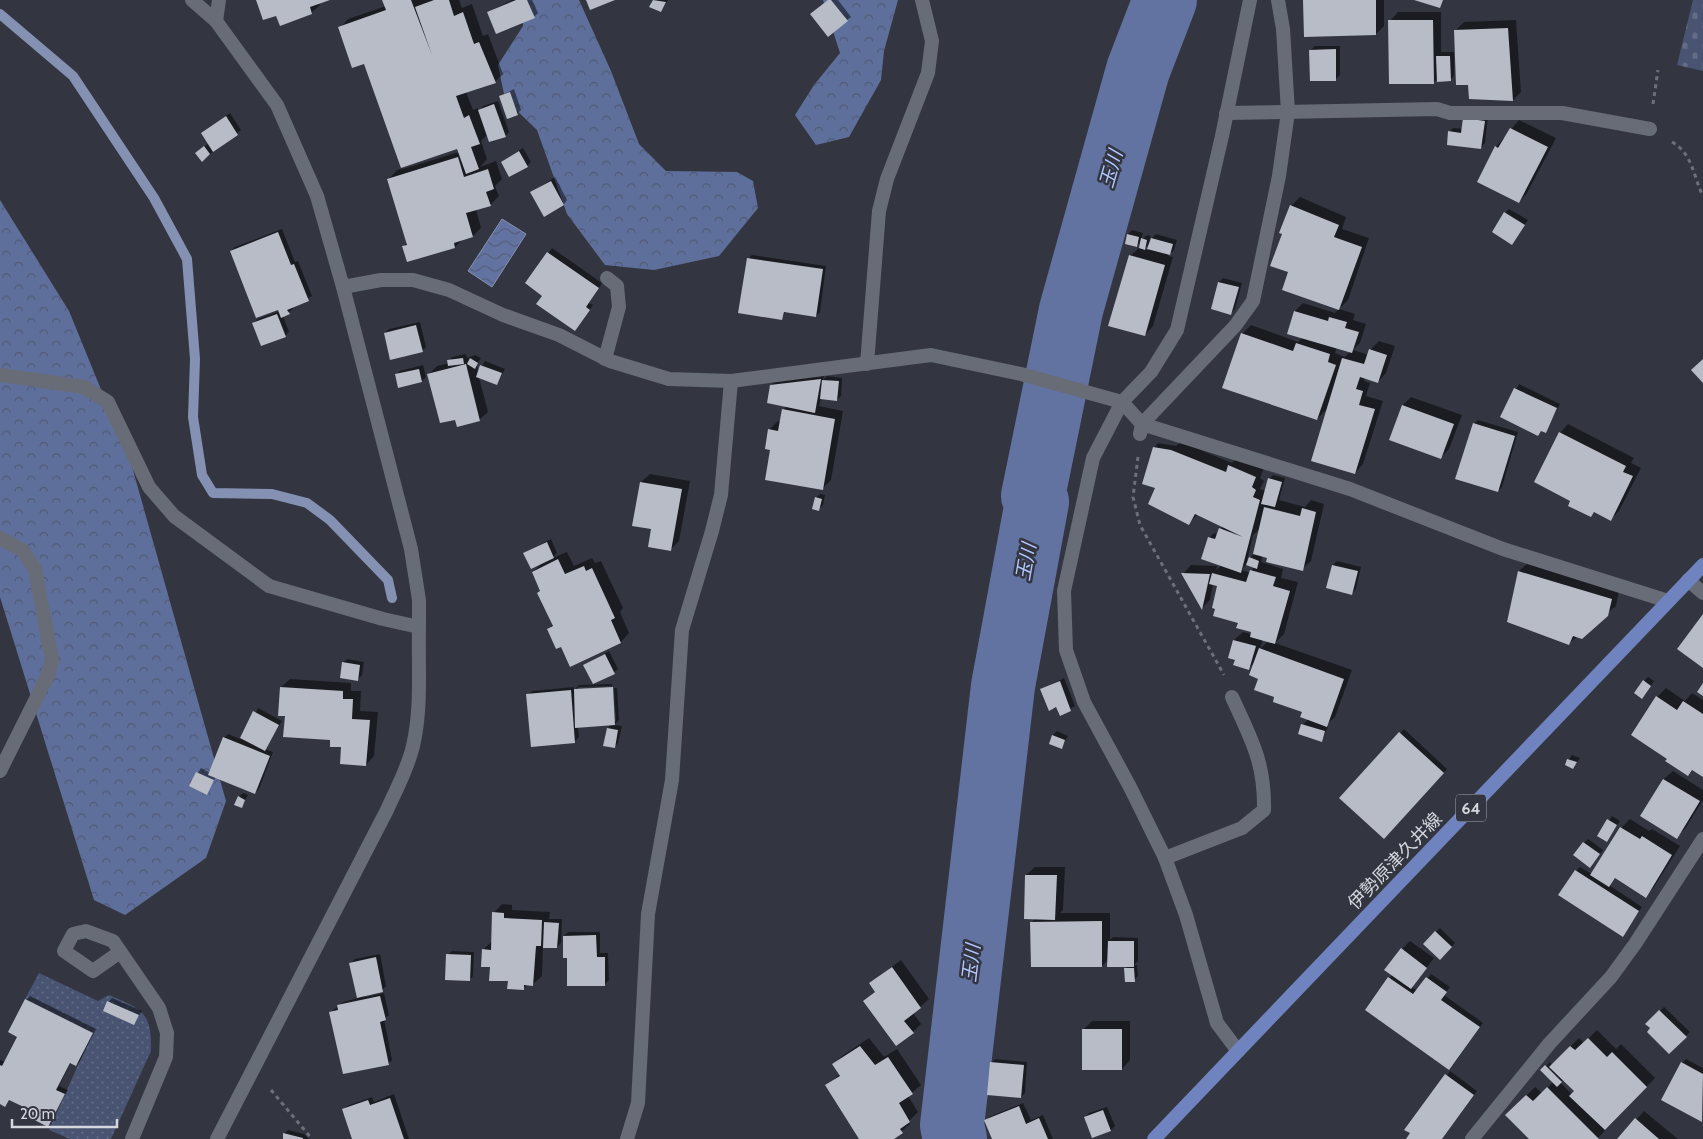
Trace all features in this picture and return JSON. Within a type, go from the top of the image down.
[{"type":"main road","name":"伊勢原津久井線","points":[[1154,1139],[1703,564]]},
{"type":"street","points":[[192,0],[216,21],[277,105],[317,196],[343,287],[411,549],[418,600],[419,627],[418,712],[413,747],[408,761],[387,810],[216,1139]]},
{"type":"street","points":[[216,21],[219,0]]},
{"type":"street","points":[[867,364],[879,210],[886,179],[928,73],[932,41],[922,0]]},
{"type":"street","points":[[1238,1051],[1217,1023],[1200,962],[1165,858],[1130,786],[1084,702],[1066,650],[1064,591],[1093,458],[1122,402],[1152,372],[1177,330],[1250,0]]},
{"type":"street","points":[[1141,429],[1235,326],[1253,301],[1279,176],[1288,112],[1283,29],[1278,0]]},
{"type":"street","points":[[1226,113],[1437,110],[1450,113],[1562,113],[1650,128]]},
{"type":"street","points":[[605,358],[619,307],[617,286],[607,278]]},
{"type":"street","points":[[343,287],[382,280],[413,280],[448,290],[503,314],[559,335],[605,358],[669,379],[731,381],[931,356],[1021,374],[1122,402],[1141,429],[1350,489],[1503,549],[1668,601]]},
{"type":"street","points":[[0,375],[84,387],[108,402],[149,487],[174,516],[269,586],[383,619],[419,627]]},
{"type":"street","points":[[627,1139],[638,1103],[648,914],[672,780],[682,630],[721,495],[731,381]]},
{"type":"street","points":[[0,538],[22,550],[35,569],[52,660],[48,675],[0,771]]},
{"type":"street","points":[[1688,580],[1703,593]]},
{"type":"street","points":[[1165,858],[1242,828],[1264,810],[1264,783],[1256,748],[1232,697]]},
{"type":"street","points":[[1472,1139],[1549,1044],[1611,977],[1702,843]]},
{"type":"street","points":[[120,952],[159,1008],[167,1032],[166,1057],[132,1139]]},
{"type":"path","points":[[1658,70],[1650,128],[1681,147],[1694,167],[1703,196]]},
{"type":"path","points":[[1141,429],[1133,496],[1140,525],[1229,685],[1232,697]]},
{"type":"path","points":[[253,1068],[312,1139]]},
{"type":"green space","points":[[524,0],[579,0],[611,71],[639,144],[666,171],[737,172],[753,181],[758,208],[719,256],[654,270],[605,265],[567,214],[537,130],[505,99],[498,65],[523,26]]},
{"type":"green space","points":[[823,0],[898,0],[884,51],[881,80],[849,137],[816,145],[795,115],[814,85],[840,53]]},
{"type":"green space","points":[[1693,0],[1703,0],[1703,71],[1677,65]]},
{"type":"green space","points":[[0,200],[69,311],[131,463],[226,801],[206,858],[125,915],[94,900],[0,597]]},
{"type":"green space","points":[[39,973],[98,1001],[109,995],[130,1004],[143,1014],[147,1020],[150,1028],[151,1051],[111,1139],[70,1139],[49,1130],[92,1034],[24,1001]]},
{"type":"water","points":[[502,219],[526,234],[492,287],[468,271]]},
{"type":"building","points":[[256,0],[330,0],[310,7],[312,14],[280,26],[276,16],[263,20]]},
{"type":"building","points":[[382,0],[411,0],[432,55],[415,7],[434,0],[449,0],[454,16],[463,12],[474,44],[479,42],[496,83],[456,96],[464,118],[469,115],[480,144],[471,147],[479,169],[466,174],[457,149],[401,168],[364,64],[352,68],[338,27],[386,10]]},
{"type":"building","points":[[516,0],[527,0],[535,18],[496,34],[487,12]]},
{"type":"building","points":[[586,0],[615,0],[590,10]]},
{"type":"building","points":[[653,0],[666,2],[661,12],[649,7]]},
{"type":"building","points":[[828,0],[831,0],[848,21],[828,37],[810,14]]},
{"type":"building","points":[[1303,0],[1376,0],[1376,35],[1304,37]]},
{"type":"building","points":[[1414,0],[1443,0],[1440,8]]},
{"type":"building","points":[[1388,20],[1433,20],[1434,84],[1389,84]]},
{"type":"building","points":[[1508,28],[1513,101],[1469,99],[1468,85],[1456,85],[1454,30]]},
{"type":"building","points":[[1336,49],[1336,81],[1310,81],[1309,50]]},
{"type":"building","points":[[1436,56],[1450,56],[1451,81],[1437,82]]},
{"type":"building","points":[[510,92],[518,115],[507,119],[499,96]]},
{"type":"building","points":[[494,104],[506,137],[489,142],[478,110]]},
{"type":"building","points":[[226,116],[238,135],[213,152],[201,133]]},
{"type":"building","points":[[1463,118],[1485,121],[1481,149],[1447,145],[1448,131],[1461,133]]},
{"type":"building","points":[[1510,128],[1548,147],[1519,203],[1477,182],[1495,146],[1498,148]]},
{"type":"building","points":[[204,146],[210,154],[202,162],[195,153]]},
{"type":"building","points":[[519,151],[528,167],[509,177],[501,162]]},
{"type":"building","points":[[458,157],[464,177],[488,169],[494,189],[486,192],[491,206],[466,213],[473,237],[454,243],[455,248],[407,262],[402,246],[407,245],[387,179]]},
{"type":"building","points":[[551,181],[564,205],[544,217],[530,192]]},
{"type":"building","points":[[1290,205],[1339,225],[1334,237],[1362,247],[1339,310],[1282,290],[1288,272],[1270,266],[1282,234],[1279,233]]},
{"type":"building","points":[[1504,212],[1525,225],[1512,245],[1492,232]]},
{"type":"building","points":[[278,232],[291,265],[294,264],[309,301],[287,310],[290,314],[281,318],[278,310],[256,318],[230,251]]},
{"type":"building","points":[[1127,234],[1139,237],[1137,247],[1125,244]]},
{"type":"building","points":[[1141,238],[1147,240],[1145,250],[1139,248]]},
{"type":"building","points":[[1151,238],[1173,244],[1170,255],[1147,249]]},
{"type":"building","points":[[547,252],[599,288],[586,307],[590,310],[575,331],[536,304],[542,296],[525,283]]},
{"type":"building","points":[[1129,255],[1165,265],[1145,336],[1108,326]]},
{"type":"building","points":[[747,258],[823,269],[816,317],[784,312],[782,320],[738,313]]},
{"type":"building","points":[[1218,282],[1239,287],[1231,315],[1211,309]]},
{"type":"building","points":[[1294,311],[1328,321],[1329,317],[1347,322],[1345,328],[1359,332],[1352,353],[1287,334]]},
{"type":"building","points":[[277,314],[286,337],[261,346],[252,323]]},
{"type":"building","points":[[416,325],[423,352],[390,360],[384,333]]},
{"type":"building","points":[[1241,333],[1293,351],[1296,343],[1330,354],[1328,362],[1336,365],[1317,420],[1222,388]]},
{"type":"building","points":[[1369,349],[1387,355],[1378,383],[1360,377],[1356,389],[1363,391],[1359,405],[1375,409],[1355,474],[1311,461],[1342,358],[1364,364]]},
{"type":"building","points":[[463,358],[464,364],[448,366],[447,360]]},
{"type":"building","points":[[470,358],[478,363],[475,369],[467,364]]},
{"type":"building","points":[[1703,359],[1703,383],[1691,370]]},
{"type":"building","points":[[466,364],[480,421],[457,427],[455,420],[440,423],[427,374]]},
{"type":"building","points":[[480,365],[502,373],[497,385],[476,377]]},
{"type":"building","points":[[419,369],[422,382],[398,388],[395,374]]},
{"type":"building","points":[[821,379],[815,413],[767,403],[770,385]]},
{"type":"building","points":[[822,380],[839,381],[837,401],[820,399]]},
{"type":"building","points":[[1514,388],[1557,408],[1546,433],[1541,431],[1538,436],[1500,417]]},
{"type":"building","points":[[1402,405],[1454,424],[1441,459],[1389,440]]},
{"type":"building","points":[[782,409],[835,419],[823,490],[765,480],[770,450],[765,449],[768,429],[778,431]]},
{"type":"building","points":[[1473,423],[1515,436],[1498,492],[1455,479]]},
{"type":"building","points":[[1559,432],[1626,466],[1623,472],[1633,476],[1611,521],[1594,512],[1591,517],[1568,506],[1570,501],[1534,482]]},
{"type":"building","points":[[1153,447],[1171,450],[1226,472],[1228,465],[1256,477],[1252,487],[1256,490],[1253,497],[1260,500],[1241,573],[1201,559],[1208,537],[1215,539],[1219,528],[1243,537],[1195,514],[1189,525],[1148,504],[1155,488],[1142,484]]},
{"type":"building","points":[[1268,478],[1282,482],[1275,507],[1261,504]]},
{"type":"building","points":[[640,482],[682,489],[671,551],[648,547],[651,529],[632,526]]},
{"type":"building","points":[[815,497],[822,499],[819,511],[812,509]]},
{"type":"building","points":[[1264,507],[1300,516],[1302,508],[1316,512],[1303,571],[1266,562],[1267,558],[1253,554]]},
{"type":"building","points":[[547,542],[554,558],[531,569],[523,553]]},
{"type":"building","points":[[1249,557],[1259,561],[1257,569],[1246,565]]},
{"type":"building","points":[[558,559],[565,574],[584,566],[586,571],[592,568],[615,618],[611,620],[621,643],[570,667],[561,647],[556,649],[547,629],[553,626],[537,593],[540,591],[532,572]]},
{"type":"building","points":[[1332,565],[1358,571],[1352,595],[1326,588]]},
{"type":"building","points":[[1250,570],[1276,577],[1273,586],[1290,591],[1275,644],[1250,637],[1251,632],[1236,628],[1238,623],[1213,616],[1215,609],[1212,608],[1217,586],[1209,584],[1212,573],[1246,582]]},
{"type":"building","points":[[1518,571],[1612,599],[1608,616],[1582,639],[1573,636],[1569,645],[1507,622]]},
{"type":"building","points":[[1181,573],[1210,574],[1202,610]]},
{"type":"building","points":[[1703,614],[1703,668],[1677,649]]},
{"type":"building","points":[[1233,640],[1256,646],[1249,670],[1233,665],[1235,660],[1228,658]]},
{"type":"building","points":[[1259,648],[1344,679],[1327,727],[1300,717],[1302,712],[1273,702],[1274,697],[1254,690],[1258,679],[1249,675]]},
{"type":"building","points":[[605,654],[615,674],[593,684],[583,665]]},
{"type":"building","points":[[342,662],[360,665],[358,681],[340,678]]},
{"type":"building","points":[[1643,680],[1651,686],[1642,699],[1634,693]]},
{"type":"building","points":[[1060,681],[1071,711],[1060,716],[1056,707],[1049,711],[1040,689]]},
{"type":"building","points":[[1703,683],[1703,696],[1697,692]]},
{"type":"building","points":[[280,687],[343,691],[343,699],[353,699],[352,719],[370,720],[366,766],[340,764],[341,747],[330,747],[330,740],[283,737],[285,716],[278,716]]},
{"type":"building","points":[[613,687],[615,725],[575,728],[574,689]]},
{"type":"building","points":[[571,690],[575,743],[531,747],[526,694]]},
{"type":"building","points":[[1656,696],[1677,710],[1683,701],[1703,714],[1703,777],[1692,770],[1688,776],[1665,761],[1667,759],[1631,735]]},
{"type":"building","points":[[253,711],[279,725],[265,751],[240,738]]},
{"type":"building","points":[[1301,724],[1325,731],[1322,742],[1298,734]]},
{"type":"building","points":[[607,728],[618,730],[615,748],[603,746]]},
{"type":"building","points":[[1399,732],[1444,773],[1384,839],[1339,798]]},
{"type":"building","points":[[1052,735],[1065,740],[1062,749],[1049,744]]},
{"type":"building","points":[[223,737],[270,756],[255,794],[208,775]]},
{"type":"building","points":[[1567,759],[1577,762],[1573,769],[1565,765]]},
{"type":"building","points":[[196,772],[214,780],[207,795],[189,786]]},
{"type":"building","points":[[1663,779],[1700,801],[1677,839],[1640,816]]},
{"type":"building","points":[[238,796],[245,800],[242,808],[234,805]]},
{"type":"building","points":[[1607,819],[1617,825],[1607,842],[1597,836]]},
{"type":"building","points":[[1620,827],[1640,839],[1642,836],[1672,855],[1646,898],[1615,878],[1609,887],[1590,875]]},
{"type":"building","points":[[1583,842],[1600,854],[1590,868],[1573,855]]},
{"type":"building","points":[[1575,870],[1639,911],[1623,937],[1558,895]]},
{"type":"building","points":[[1025,875],[1057,875],[1055,920],[1024,919]]},
{"type":"building","points":[[492,912],[504,913],[504,918],[542,920],[541,946],[536,946],[533,986],[524,985],[524,990],[507,989],[508,981],[489,981],[490,967],[481,967],[482,949],[491,950]]},
{"type":"building","points":[[1102,921],[1102,967],[1031,967],[1030,922]]},
{"type":"building","points":[[544,922],[559,923],[557,948],[543,948]]},
{"type":"building","points":[[1435,931],[1452,947],[1440,960],[1423,944]]},
{"type":"building","points":[[596,935],[597,957],[605,957],[605,986],[567,986],[567,958],[563,958],[563,936]]},
{"type":"building","points":[[1108,941],[1134,941],[1134,967],[1107,967]]},
{"type":"building","points":[[1401,948],[1427,968],[1411,989],[1384,970]]},
{"type":"building","points":[[446,954],[471,955],[470,981],[445,980]]},
{"type":"building","points":[[376,957],[383,992],[357,998],[349,963]]},
{"type":"building","points":[[892,967],[921,1008],[904,1021],[914,1033],[896,1046],[863,1001],[875,992],[869,983]]},
{"type":"building","points":[[1124,968],[1134,968],[1135,982],[1125,982]]},
{"type":"building","points":[[1388,977],[1413,994],[1426,977],[1447,992],[1441,1000],[1480,1027],[1449,1070],[1365,1010]]},
{"type":"building","points":[[380,996],[386,1020],[380,1022],[389,1065],[343,1074],[329,1012],[338,1010],[337,1005]]},
{"type":"building","points":[[25,999],[93,1033],[76,1066],[70,1063],[56,1090],[65,1094],[48,1127],[25,1115],[28,1109],[9,1100],[5,1107],[0,1104],[0,1065],[2,1066],[17,1037],[8,1032]]},
{"type":"building","points":[[107,1001],[139,1015],[134,1025],[103,1011]]},
{"type":"building","points":[[1659,1010],[1687,1037],[1669,1054],[1647,1032],[1650,1028],[1645,1024]]},
{"type":"building","points":[[1082,1029],[1122,1029],[1122,1070],[1082,1070]]},
{"type":"building","points":[[1588,1038],[1607,1057],[1612,1052],[1647,1087],[1605,1130],[1569,1096],[1574,1091],[1549,1067],[1570,1046],[1575,1050]]},
{"type":"building","points":[[860,1046],[875,1065],[888,1057],[913,1094],[899,1103],[910,1122],[900,1129],[903,1133],[894,1139],[859,1139],[825,1085],[840,1076],[832,1064]]},
{"type":"building","points":[[990,1062],[1024,1065],[1021,1098],[987,1095]]},
{"type":"building","points":[[1681,1062],[1703,1074],[1702,1122],[1661,1100]]},
{"type":"building","points":[[1545,1065],[1562,1082],[1557,1087],[1540,1070]]},
{"type":"building","points":[[1445,1074],[1474,1095],[1442,1139],[1406,1139],[1410,1133],[1404,1130]]},
{"type":"building","points":[[1547,1087],[1599,1139],[1529,1139],[1505,1115],[1526,1095],[1533,1101]]},
{"type":"building","points":[[390,1098],[404,1139],[352,1139],[342,1109],[368,1100],[370,1105]]},
{"type":"building","points":[[1019,1106],[1026,1124],[1039,1118],[1048,1139],[992,1139],[984,1120]]},
{"type":"building","points":[[1103,1110],[1111,1131],[1092,1138],[1084,1117]]},
{"type":"building","points":[[1635,1118],[1659,1139],[1617,1139]]},
{"type":"building","points":[[283,1133],[303,1138],[303,1139],[283,1139]]},
{"type":"waterway","name":"玉川","points":[[955,1139],[952,1125],[1003,686],[1037,502],[1033,496],[1071,310],[1138,70],[1165,0]]},
{"type":"waterway","points":[[0,14],[73,76],[154,198],[187,259],[195,359],[193,417],[202,475],[213,493],[272,494],[307,503],[330,520],[388,580],[392,598]]}]
